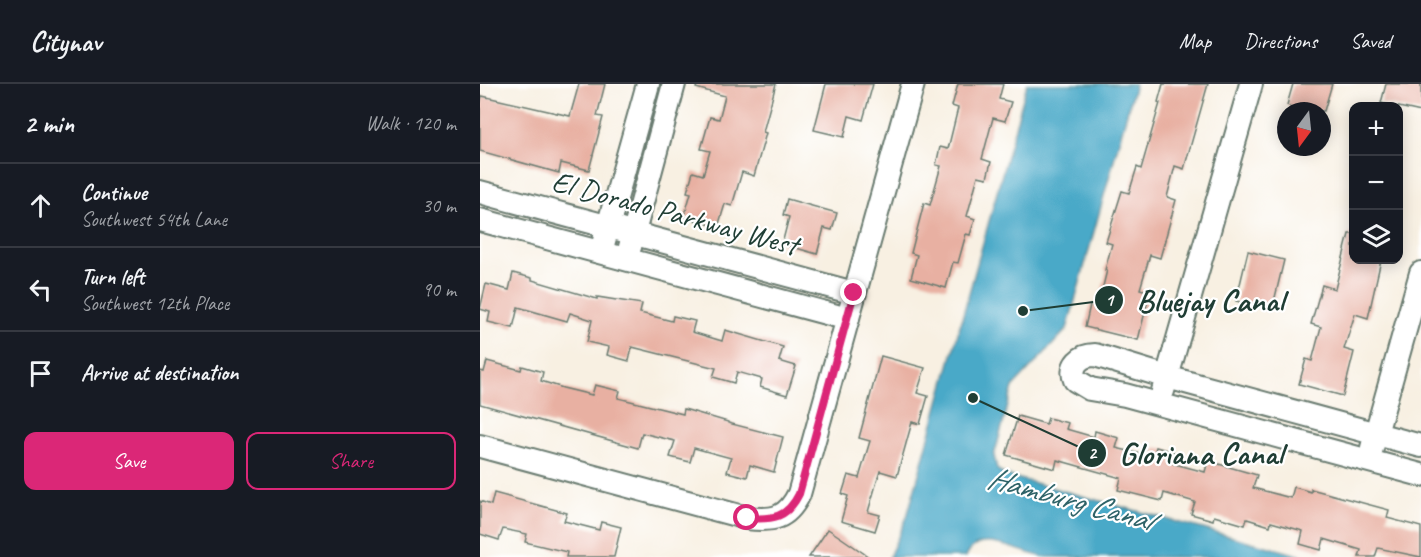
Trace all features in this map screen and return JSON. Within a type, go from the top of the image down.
[{"type":"street","points":[[601,253],[648,84]]},
{"type":"street","points":[[626,260],[674,84]]},
{"type":"street","points":[[480,446],[747,518],[772,519],[784,514],[793,506],[799,494],[913,84]]},
{"type":"street","points":[[1159,404],[1251,84]]},
{"type":"street","name":"El Dorado Parkway West","points":[[480,192],[854,293]]},
{"type":"street","name":"El Dorado Parkway West","points":[[480,220],[848,319]]},
{"type":"street","points":[[1368,461],[1421,273]]},
{"type":"street","points":[[1421,446],[1167,377],[1095,355],[1082,357],[1074,369],[1075,380],[1082,386],[1159,404],[1421,475]]},
{"type":"water","name":"Hamburg Canal","points":[[1027,84],[1135,84],[1067,329],[1013,387],[994,456],[997,469],[1005,475],[1306,557],[1048,557],[991,543],[980,544],[972,548],[966,557],[889,557],[907,517]]},
{"type":"building","points":[[579,84],[605,84],[597,116],[603,117],[589,170],[561,163],[559,173],[480,151],[482,96],[570,116]]},
{"type":"building","points":[[697,84],[776,84],[754,176],[742,172],[732,206],[725,204],[718,227],[684,217],[691,193],[687,192],[693,172],[703,175],[710,151],[701,149],[710,117],[719,119],[725,96],[696,88]]},
{"type":"building","points":[[826,84],[873,84],[863,120],[849,116],[844,137],[814,130]]},
{"type":"building","points":[[958,84],[1003,84],[999,99],[1011,102],[1005,121],[993,118],[982,159],[991,162],[987,178],[978,176],[967,216],[975,219],[970,235],[966,234],[958,263],[953,262],[946,288],[911,278],[917,255],[911,253],[924,203],[930,205],[941,166],[936,165],[940,147],[948,149],[958,108],[952,106]]},
{"type":"building","points":[[1163,84],[1208,84],[1184,169],[1175,166],[1167,197],[1176,200],[1160,258],[1150,255],[1140,289],[1150,292],[1138,340],[1085,327],[1090,305],[1098,307],[1112,244],[1106,242],[1122,191],[1129,193],[1137,167],[1141,169],[1160,103],[1158,102]]},
{"type":"building","points":[[1293,84],[1332,84],[1327,102],[1288,102]]},
{"type":"building","points":[[1386,84],[1421,84],[1421,112],[1403,108],[1403,102],[1381,102]]},
{"type":"building","points":[[787,199],[837,213],[832,230],[824,228],[817,254],[782,244],[789,217],[783,215]]},
{"type":"building","points":[[1349,234],[1349,264],[1380,264],[1368,318],[1355,314],[1344,349],[1354,352],[1343,396],[1299,384],[1306,359],[1312,361],[1321,327],[1311,324],[1322,285],[1335,289]]},
{"type":"building","points":[[1248,251],[1284,260],[1272,310],[1236,301]]},
{"type":"building","points":[[513,273],[597,299],[597,297],[642,304],[640,313],[672,321],[673,316],[695,321],[692,332],[722,341],[725,330],[783,347],[779,361],[796,366],[787,395],[760,387],[762,379],[737,372],[734,383],[713,377],[716,368],[632,347],[629,361],[607,355],[609,347],[587,342],[592,320],[570,313],[567,321],[518,307],[513,328],[488,322],[490,312],[480,309],[486,284],[509,290]]},
{"type":"building","points":[[881,356],[925,368],[917,393],[928,396],[920,424],[912,422],[897,476],[880,471],[868,512],[880,515],[875,531],[841,521],[848,496],[842,494],[848,475],[859,478],[870,441],[859,438]]},
{"type":"building","points":[[487,361],[521,370],[522,366],[543,372],[541,381],[563,388],[592,395],[595,385],[620,391],[618,398],[683,414],[684,409],[783,437],[774,472],[750,465],[747,477],[727,472],[731,458],[694,448],[690,462],[670,457],[675,441],[642,433],[638,448],[480,404],[480,371],[484,372]]},
{"type":"building","points":[[1018,416],[1046,424],[1048,418],[1068,423],[1066,429],[1094,437],[1095,431],[1119,438],[1116,448],[1153,457],[1156,447],[1174,452],[1171,463],[1205,472],[1208,461],[1257,475],[1253,488],[1291,498],[1294,487],[1311,492],[1311,489],[1389,510],[1387,518],[1421,527],[1421,557],[1378,548],[1375,557],[1359,557],[1361,550],[1324,539],[1321,550],[1300,544],[1303,531],[1271,522],[1270,526],[1247,519],[1245,525],[1214,516],[1213,520],[1191,514],[1195,502],[1164,493],[1162,501],[1118,490],[1121,478],[1057,460],[1055,469],[1006,455]]},
{"type":"building","points":[[494,493],[567,513],[564,521],[599,530],[601,522],[621,527],[614,557],[566,557],[567,552],[525,542],[527,534],[503,529],[499,540],[480,534],[480,501],[491,505]]},
{"type":"building","points":[[828,529],[843,539],[869,557],[809,557]]},
{"type":"place","name":"Bluejay Canal","points":[[1023,311]]},
{"type":"place","name":"Gloriana Canal","points":[[973,398]]},
{"type":"route","points":[[747,518],[772,519],[784,514],[793,506],[799,494],[854,293]]}]
